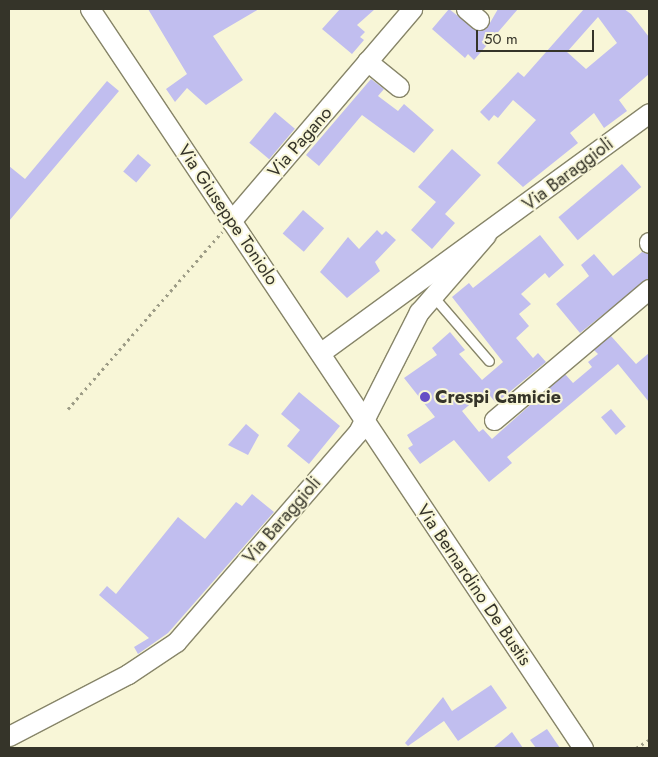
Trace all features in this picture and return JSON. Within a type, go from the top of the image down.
[{"type":"street","name":"Via Giuseppe Toniolo","points":[[90,9],[364,421]]},
{"type":"street","name":"Via Pagano","points":[[231,221],[412,9]]},
{"type":"street","points":[[367,61],[399,87]]},
{"type":"street","name":"Via Baraggioli","points":[[320,353],[486,235],[649,113]]},
{"type":"street","name":"Via Baraggioli","points":[[9,736],[116,681],[176,642],[364,421],[432,294],[486,235]]},
{"type":"street","points":[[494,420],[649,289]]},
{"type":"street","name":"Via Bernardino De Bustis","points":[[364,421],[583,748]]},
{"type":"lane","points":[[432,294],[489,361]]},
{"type":"path","points":[[68,410],[231,221]]},
{"type":"path","points":[[636,748],[649,740]]},
{"type":"building","points":[[148,9],[259,9],[213,36],[243,80],[206,105],[187,88],[175,102],[166,89],[187,74]]},
{"type":"building","points":[[340,9],[375,9],[357,25],[365,32],[360,37],[364,40],[352,54],[322,29]]},
{"type":"building","points":[[449,9],[477,31],[487,28],[498,9],[518,9],[474,60],[468,54],[465,58],[432,29]]},
{"type":"building","points":[[584,9],[624,9],[631,14],[649,37],[649,74],[619,100],[627,111],[604,128],[594,113],[570,133],[578,143],[523,187],[497,163],[536,120],[513,100],[498,118],[494,115],[489,121],[480,112],[518,72],[524,77]],"holes":[[[598,17],[617,43],[586,69],[567,52]]]},
{"type":"building","points":[[371,79],[384,89],[378,96],[398,111],[404,104],[434,130],[414,153],[362,115],[319,166],[306,155]]},
{"type":"building","points":[[107,81],[119,91],[9,221],[9,166],[25,179]]},
{"type":"building","points":[[275,112],[295,129],[269,159],[249,143]]},
{"type":"building","points":[[452,149],[481,175],[445,214],[455,223],[432,249],[411,230],[436,202],[418,187]]},
{"type":"building","points":[[138,154],[151,165],[136,183],[123,172]]},
{"type":"building","points":[[622,164],[641,187],[578,240],[558,217]]},
{"type":"building","points":[[303,210],[324,228],[304,252],[283,233]]},
{"type":"building","points":[[377,230],[382,235],[386,231],[396,240],[375,262],[380,271],[347,298],[320,272],[348,237],[359,249]]},
{"type":"building","points":[[540,235],[564,265],[549,278],[545,273],[521,294],[531,304],[519,314],[529,326],[516,338],[533,358],[538,353],[546,362],[496,403],[486,391],[462,411],[479,432],[483,429],[492,439],[565,374],[573,383],[592,367],[588,362],[598,354],[594,350],[611,336],[636,364],[649,353],[649,402],[618,364],[507,457],[512,463],[489,482],[454,440],[420,464],[408,448],[413,445],[407,435],[435,417],[404,378],[437,355],[432,348],[450,332],[465,350],[459,354],[482,380],[503,362],[452,297],[469,283],[473,288]]},
{"type":"building","points":[[642,252],[649,254],[649,278],[580,333],[556,304],[589,276],[581,265],[594,254],[613,276]]},
{"type":"building","points":[[299,392],[340,426],[309,464],[287,446],[300,430],[281,414]]},
{"type":"building","points":[[611,409],[626,427],[616,435],[601,417]]},
{"type":"building","points":[[246,424],[259,435],[248,455],[228,445]]},
{"type":"building","points":[[252,494],[274,512],[168,633],[138,654],[134,647],[149,638],[99,595],[107,586],[116,594],[178,517],[205,539],[236,502],[242,506]]},
{"type":"building","points":[[491,685],[507,708],[458,741],[444,721],[408,746],[405,743],[443,697],[452,711]]},
{"type":"building","points":[[547,729],[560,748],[536,748],[530,740]]},
{"type":"building","points":[[512,732],[523,748],[493,748]]},
{"type":"place","name":"Crespi Camicie","points":[[425,397]]}]
